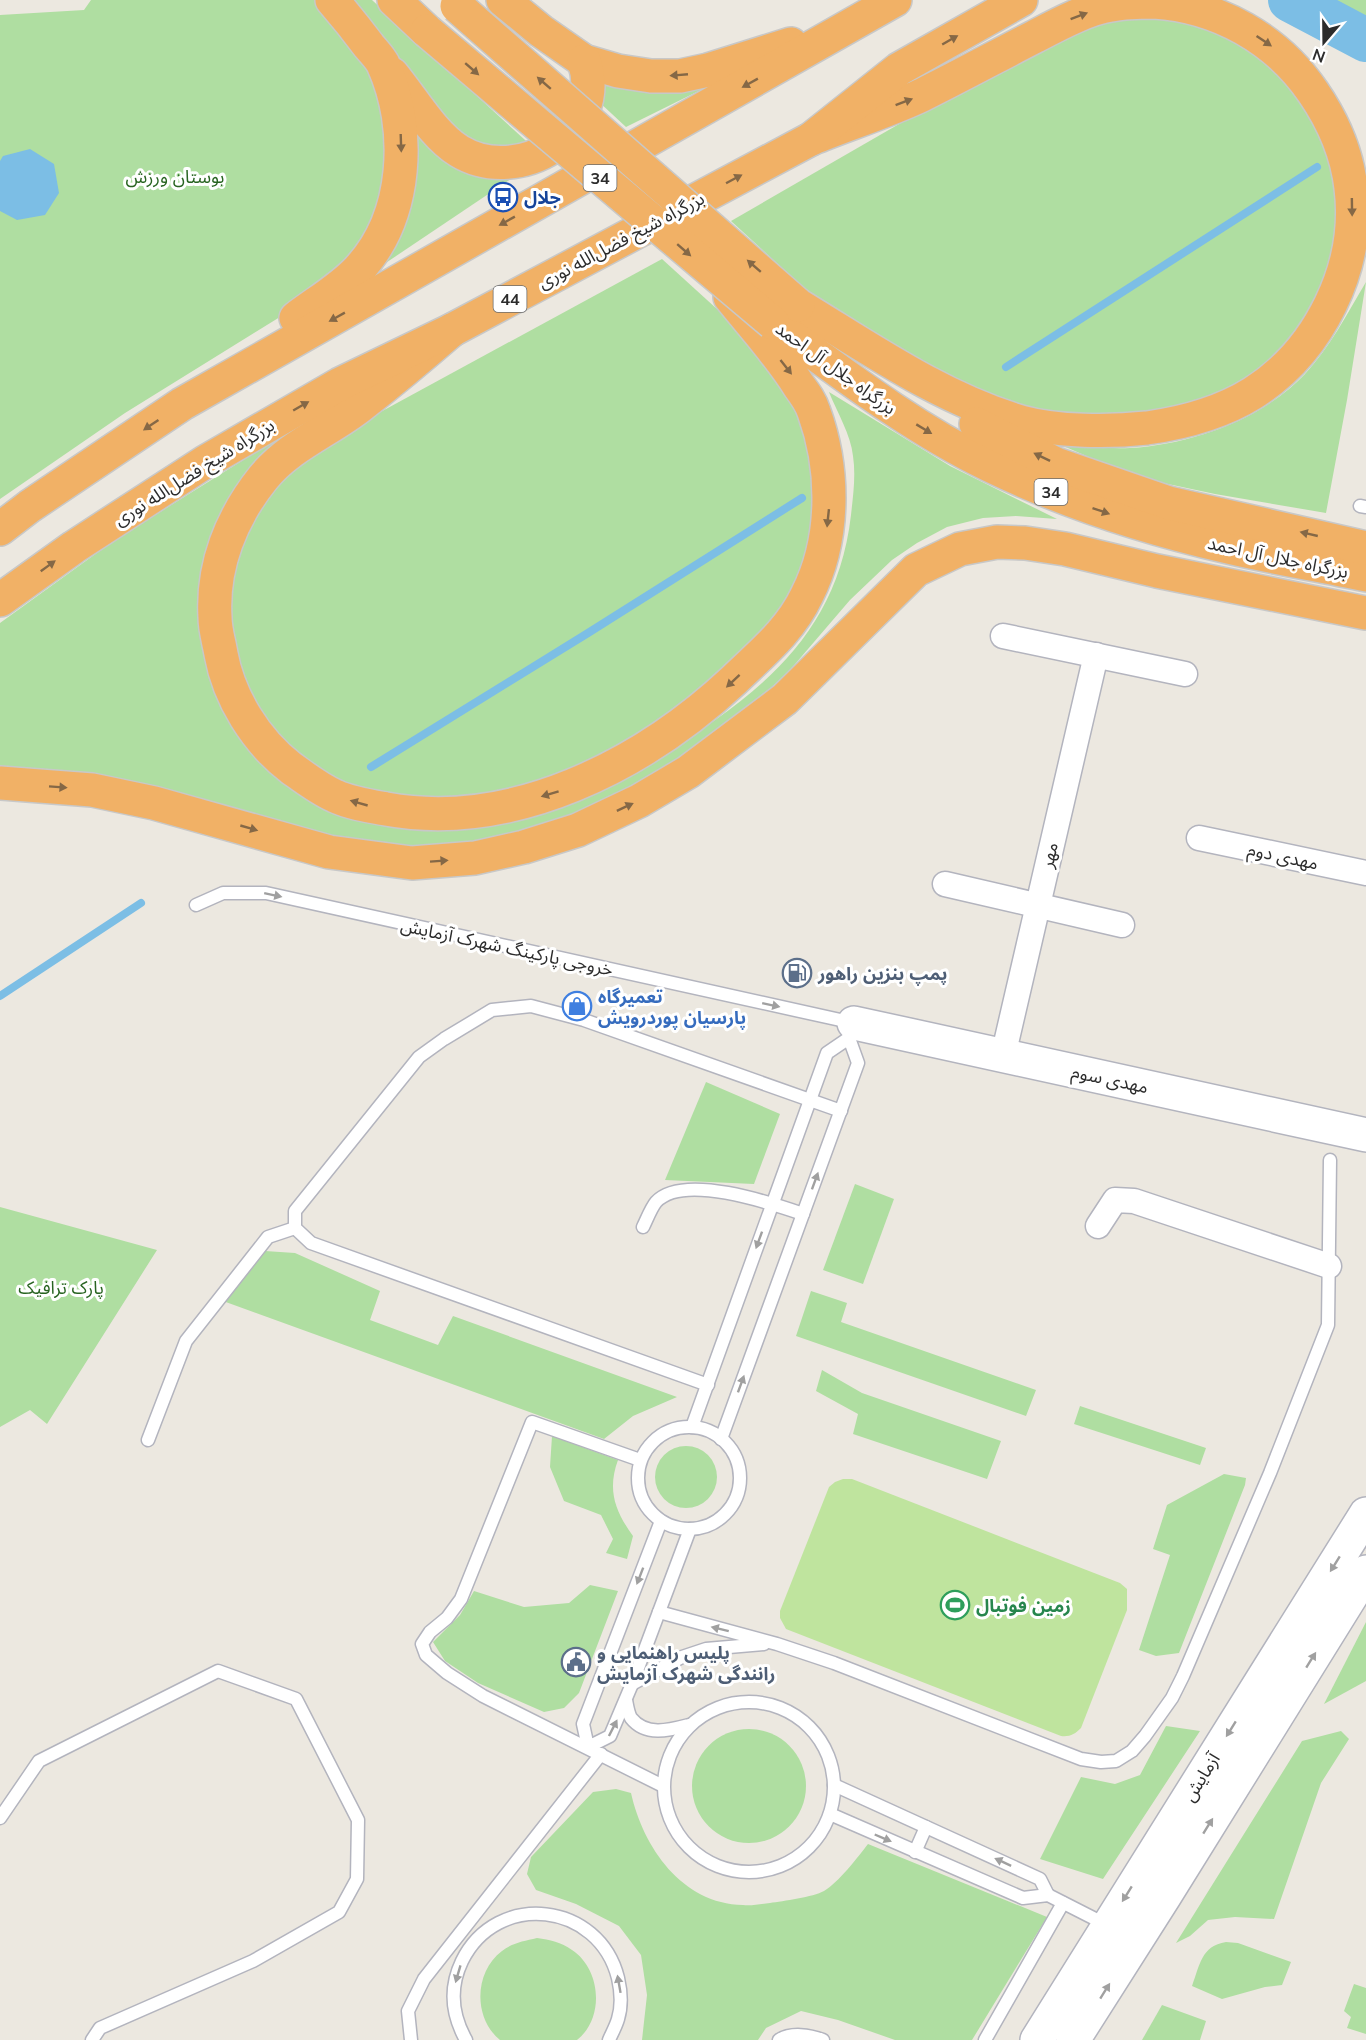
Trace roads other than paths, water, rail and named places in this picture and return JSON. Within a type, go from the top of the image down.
[{"type":"highway","points":[[332,0],[438,133],[458,151],[476,158],[512,161],[535,157],[561,143],[578,123],[589,92],[589,76],[584,61]]},
{"type":"highway","name":"بزرگراه جلال آل احمد","points":[[394,0],[710,272],[860,353],[956,415],[1056,464],[1169,503],[1366,548]]},
{"type":"highway","points":[[503,0],[541,31],[584,61],[618,71],[651,76],[680,76],[708,70],[855,23]]},
{"type":"highway","points":[[182,404],[895,0]]},
{"type":"highway","name":"بزرگراه شیخ فضل‌الله نوری","points":[[0,600],[74,547],[205,462],[340,384],[452,330],[811,139],[899,69],[1021,0]]},
{"type":"highway","points":[[785,314],[926,382],[977,405],[1023,422],[1117,431],[1164,426],[1214,413],[1254,392],[1289,363],[1315,334],[1335,297],[1347,258],[1352,217],[1352,190],[1338,137],[1327,113],[1301,75],[1267,42],[1230,21],[1191,7],[1152,2],[1109,5],[1060,23],[918,97],[811,139]]},
{"type":"highway","name":"بزرگراه جلال آل احمد","points":[[454,3],[785,314],[895,411],[988,465],[1101,512],[1230,548],[1366,575]]},
{"type":"highway","points":[[0,529],[30,506],[182,404],[335,291],[359,270],[373,251],[392,208],[401,165],[400,122],[395,99],[382,62]]},
{"type":"highway","points":[[452,330],[357,409],[284,456],[255,490],[228,534],[217,574],[215,618],[223,665],[239,706],[260,737],[283,762],[307,780],[337,797],[370,807],[404,813],[439,815],[490,810],[556,793],[613,766],[667,734],[717,696],[783,634],[799,610],[817,574],[829,514],[826,460],[813,407],[791,373],[710,272]]},
{"type":"highway","points":[[0,783],[92,790],[133,798],[210,817],[329,852],[412,863],[475,858],[524,847],[578,830],[639,801],[688,772],[785,699],[916,570],[960,549],[997,542],[1025,543],[1065,549],[1157,571],[1366,613]]},
{"type":"street","points":[[1003,636],[1185,674]]},
{"type":"street","name":"مهر","points":[[1003,1056],[1096,655]]},
{"type":"street","name":"مهدی دوم","points":[[1199,838],[1366,873]]},
{"type":"street","points":[[945,884],[1122,925]]},
{"type":"street","name":"مهدی سوم","points":[[852,1031],[1003,1056],[1366,1135]]},
{"type":"street","points":[[1098,1226],[1115,1200],[1134,1201],[1329,1266]]},
{"type":"street","name":"آزمایش","points":[[1037,2040],[1366,1514]]},
{"type":"street","name":"آزمایش","points":[[1073,2040],[1366,1572]]},
{"type":"street","points":[[1107,1926],[1135,1944]]},
{"type":"lane","name":"خروجی پارکینگ شهرک آزمایش","points":[[196,905],[223,892],[266,893],[852,1031]]},
{"type":"lane","points":[[295,1228],[296,1211],[419,1057],[444,1039],[492,1011],[531,1006],[584,1020],[841,1112]]},
{"type":"lane","points":[[692,1427],[827,1053],[852,1031]]},
{"type":"lane","points":[[721,1439],[858,1063],[852,1031]]},
{"type":"lane","points":[[659,1612],[777,1644],[834,1663],[1081,1759],[1101,1762],[1116,1761],[1132,1751],[1165,1708],[1183,1677],[1270,1473],[1328,1325],[1330,1160]]},
{"type":"lane","points":[[643,1227],[656,1202],[678,1190],[701,1189],[772,1203],[803,1215]]},
{"type":"lane","points":[[295,1228],[310,1242],[708,1385]]},
{"type":"lane","points":[[148,1440],[186,1341],[268,1237],[295,1228]]},
{"type":"lane","points":[[640,1460],[532,1422],[461,1599],[447,1618],[430,1632],[422,1644],[426,1655],[447,1673],[483,1696],[663,1786]]},
{"type":"lane","points":[[680,1427],[698,1427],[721,1439],[729,1445],[737,1461],[740,1478],[737,1496],[729,1510],[717,1521],[703,1528],[670,1527],[645,1506],[639,1491],[637,1476],[640,1460],[649,1444],[663,1433],[680,1427]]},
{"type":"lane","points":[[588,1747],[583,1724],[661,1521]]},
{"type":"lane","points":[[588,1747],[610,1736],[626,1700],[690,1529]]},
{"type":"lane","points":[[632,1684],[682,1657],[706,1649],[777,1644]]},
{"type":"lane","points":[[0,1818],[39,1761],[218,1671],[296,1698],[357,1820],[357,1879],[339,1912],[253,1961],[100,2028],[92,2040]]},
{"type":"lane","points":[[626,1700],[631,1717],[646,1729],[667,1731],[693,1724]]},
{"type":"lane","points":[[755,1701],[782,1708],[806,1723],[824,1744],[834,1771],[834,1785],[835,1798],[826,1826],[809,1849],[785,1865],[758,1872],[729,1870],[702,1859],[681,1840],[668,1814],[663,1786],[668,1758],[681,1734],[702,1715],[728,1704],[755,1701]]},
{"type":"lane","points":[[411,2040],[408,2011],[423,1979],[600,1754]]},
{"type":"lane","points":[[834,1785],[1040,1879],[1048,1895]]},
{"type":"lane","points":[[830,1814],[1023,1898],[1048,1895],[1107,1926]]},
{"type":"lane","points":[[915,1851],[926,1827]]},
{"type":"lane","points":[[986,2040],[1063,1903]]},
{"type":"lane","points":[[466,2040],[458,2026],[453,2000],[456,1974],[469,1948],[490,1927],[516,1916],[545,1913],[573,1921],[597,1938],[614,1962],[621,1990],[618,2019],[609,2040]]},
{"type":"lane","points":[[455,1938],[469,1948]]},
{"type":"lane","points":[[779,2040],[783,2037],[800,2035],[814,2036],[822,2040]]},
{"type":"water","points":[[30,149],[54,164],[59,193],[45,215],[17,220],[0,211],[0,161],[3,156]]},
{"type":"waterway","points":[[1290,0],[1366,40]]},
{"type":"waterway","points":[[1006,367],[1317,167]]},
{"type":"waterway","points":[[371,767],[802,498]]},
{"type":"waterway","points":[[0,996],[141,903]]},
{"type":"place","name":"جلال","points":[[503,197]]},
{"type":"place","name":"پمپ بنزین راهور","points":[[797,973]]},
{"type":"place","name":"تعمیرگاه پارسیان پوردرویش","points":[[577,1006]]},
{"type":"place","name":"زمین فوتبال","points":[[955,1605]]},
{"type":"place","name":"پلیس راهنمایی و رانندگی شهرک آزمایش","points":[[576,1662]]},
{"type":"park label","name":"بوستان ورزش","points":[[175,176]]},
{"type":"park label","name":"پارک ترافیک","points":[[61,1287]]}]
